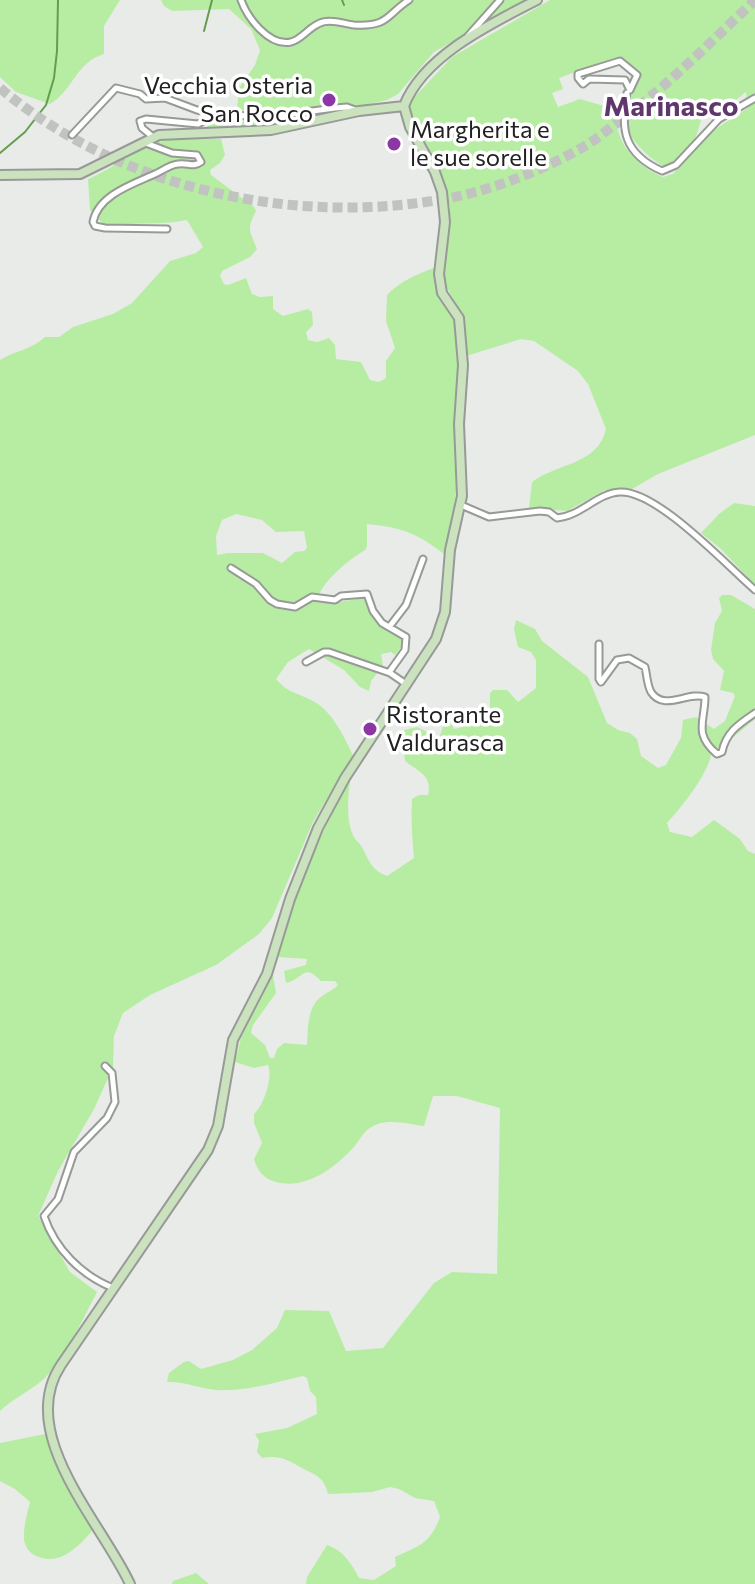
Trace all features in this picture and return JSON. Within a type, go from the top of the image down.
[{"type":"main road","points":[[130,1584],[61,1462],[51,1435],[46,1407],[52,1378],[190,1180],[214,1139],[233,1040],[267,974],[290,899],[318,828],[338,790],[442,627],[449,583],[450,550],[462,482],[459,424],[463,365],[459,318],[442,293],[439,274],[445,211],[439,182],[410,127],[404,106],[435,65],[465,40],[537,0]]},
{"type":"main road","points":[[0,175],[80,174],[153,137],[284,128],[359,111],[404,106]]},
{"type":"street","points":[[241,0],[245,10],[262,30],[280,41],[290,42],[323,22],[379,23],[394,15],[409,0]]},
{"type":"street","points":[[465,40],[500,0]]},
{"type":"street","points":[[629,92],[625,80],[589,79],[583,84],[578,74],[620,61],[637,75],[622,121],[628,140],[641,158],[662,171],[676,165],[719,119],[755,98]]},
{"type":"street","points":[[72,135],[116,88],[140,94],[146,99],[165,98],[207,112],[234,116],[282,115],[347,107],[359,111]]},
{"type":"street","points":[[153,137],[141,126],[141,120],[198,124],[205,120],[207,112]]},
{"type":"street","points":[[142,142],[163,150],[197,155],[201,162],[195,166],[173,165],[127,184],[102,207],[93,222],[95,226],[105,228],[167,229]]},
{"type":"street","points":[[460,505],[489,517],[540,511],[562,518],[607,495],[623,492],[639,495],[714,550],[755,591]]},
{"type":"street","points":[[390,626],[406,605],[423,559]]},
{"type":"street","points":[[231,568],[256,584],[273,603],[292,607],[298,607],[308,597],[335,600],[341,596],[366,594],[375,615],[385,626],[403,634],[407,640],[405,650],[390,673]]},
{"type":"street","points":[[599,644],[601,682],[617,660],[629,658],[645,667],[652,694],[661,701],[698,695],[705,697],[701,731],[716,753],[722,752],[724,741],[731,731],[755,713]]},
{"type":"street","points":[[306,662],[329,652],[390,673],[406,684]]},
{"type":"street","points":[[105,1066],[112,1073],[115,1102],[101,1124],[74,1152],[58,1199],[44,1216],[49,1230],[71,1261],[85,1274],[114,1289]]},
{"type":"green space","points":[[0,0],[120,0],[104,26],[104,54],[80,70],[64,92],[50,104],[16,92],[0,77]]},
{"type":"green space","points":[[161,0],[527,0],[434,52],[398,94],[387,100],[275,123],[206,130],[211,117],[236,119],[239,88],[255,65],[260,50],[251,29],[229,9],[172,11]]},
{"type":"green space","points":[[550,0],[755,0],[755,435],[658,474],[632,489],[605,490],[567,511],[529,508],[532,482],[586,457],[602,441],[606,429],[588,384],[578,371],[534,341],[521,339],[466,356],[464,319],[444,282],[442,268],[450,229],[450,207],[444,182],[408,104],[452,57]],"holes":[[[620,58],[640,74],[621,120],[639,146],[664,167],[678,162],[685,152],[691,152],[705,108],[713,108],[724,101],[732,103],[746,92],[748,108],[714,130],[673,174],[663,177],[642,164],[624,146],[618,130],[618,110],[580,99],[558,107],[552,93],[563,89],[559,78]]]},
{"type":"green space","points":[[171,139],[221,139],[225,155],[210,170],[211,175],[254,207],[256,211],[250,230],[257,249],[250,257],[222,271],[220,276],[224,284],[246,278],[252,294],[273,296],[273,309],[283,316],[308,309],[312,312],[313,325],[306,332],[308,340],[317,342],[329,338],[335,345],[336,359],[361,362],[370,380],[379,382],[386,378],[386,361],[395,348],[386,321],[387,295],[409,279],[434,268],[437,293],[455,322],[459,374],[454,425],[457,482],[454,507],[444,554],[408,532],[367,524],[365,550],[336,572],[319,594],[316,602],[334,603],[364,598],[374,619],[402,639],[402,646],[395,655],[391,652],[381,654],[383,666],[371,681],[369,691],[360,687],[344,670],[309,649],[288,662],[276,679],[287,689],[324,709],[336,723],[353,755],[313,822],[272,918],[259,934],[216,965],[150,995],[123,1013],[114,1036],[113,1067],[38,1216],[70,1272],[97,1292],[53,1369],[40,1383],[0,1411],[0,360],[45,337],[59,337],[73,327],[113,314],[132,303],[170,261],[196,253],[203,247],[187,220],[106,227],[90,210],[88,179]],"holes":[[[236,514],[262,520],[276,532],[304,531],[307,548],[295,552],[282,563],[263,553],[217,555],[216,536],[222,520]]]},
{"type":"green space","points":[[734,503],[755,506],[755,585],[701,533]]},
{"type":"green space","points":[[731,595],[755,609],[755,719],[712,751],[700,779],[667,823],[670,832],[692,837],[714,820],[755,854],[755,1584],[306,1584],[307,1577],[327,1545],[346,1558],[359,1578],[374,1580],[396,1566],[395,1557],[417,1547],[432,1533],[440,1517],[434,1501],[415,1498],[390,1487],[372,1492],[328,1494],[324,1483],[314,1474],[282,1458],[262,1458],[257,1452],[259,1441],[255,1434],[287,1428],[317,1414],[316,1397],[303,1376],[249,1388],[216,1390],[167,1382],[169,1373],[184,1362],[189,1361],[201,1369],[233,1360],[252,1350],[277,1328],[285,1310],[329,1311],[346,1351],[383,1348],[434,1283],[452,1272],[497,1274],[500,1108],[457,1096],[433,1096],[424,1126],[397,1122],[376,1125],[365,1132],[338,1163],[307,1181],[284,1184],[269,1180],[261,1173],[254,1159],[262,1143],[254,1114],[267,1091],[269,1070],[268,1065],[254,1068],[235,1062],[241,1038],[273,975],[276,993],[253,1025],[251,1033],[265,1045],[270,1058],[274,1058],[277,1049],[284,1043],[307,1045],[313,1006],[338,985],[335,981],[321,981],[307,972],[286,983],[284,971],[306,965],[307,959],[278,957],[309,864],[351,776],[348,799],[350,825],[372,866],[387,876],[414,858],[412,799],[428,795],[429,788],[423,774],[405,761],[402,734],[404,730],[417,727],[439,738],[445,721],[450,721],[454,729],[463,727],[473,719],[485,724],[490,717],[490,693],[493,690],[507,690],[518,702],[536,688],[536,660],[531,652],[518,647],[514,629],[516,620],[535,629],[542,641],[588,677],[607,723],[637,739],[641,756],[658,768],[666,765],[681,738],[683,720],[696,717],[714,729],[725,721],[735,696],[720,690],[724,671],[713,659],[711,650],[715,623],[722,611],[719,598]]},
{"type":"green space","points":[[45,1434],[63,1479],[93,1530],[67,1554],[52,1559],[34,1555],[28,1549],[24,1531],[30,1502],[0,1481],[0,1443]]},
{"type":"green space","points":[[196,1573],[209,1584],[172,1584],[173,1581]]},
{"type":"waterway","points":[[0,153],[25,132],[46,105],[54,78],[58,0]]},
{"type":"waterway","points":[[204,31],[212,0]]},
{"type":"waterway","points":[[342,0],[344,5]]},
{"type":"tunnel","points":[[0,88],[48,123],[100,152],[155,175],[213,192],[272,203],[332,207],[391,206],[450,198],[502,184],[554,163],[585,146],[655,93],[755,0]]},
{"type":"place","name":"Vecchia Osteria San Rocco","points":[[329,100]]},
{"type":"place","name":"Margherita e le sue sorelle","points":[[394,144]]},
{"type":"place","name":"Ristorante Valdurasca","points":[[370,729]]},
{"type":"district","name":"Marinasco","points":[[671,106]]}]
